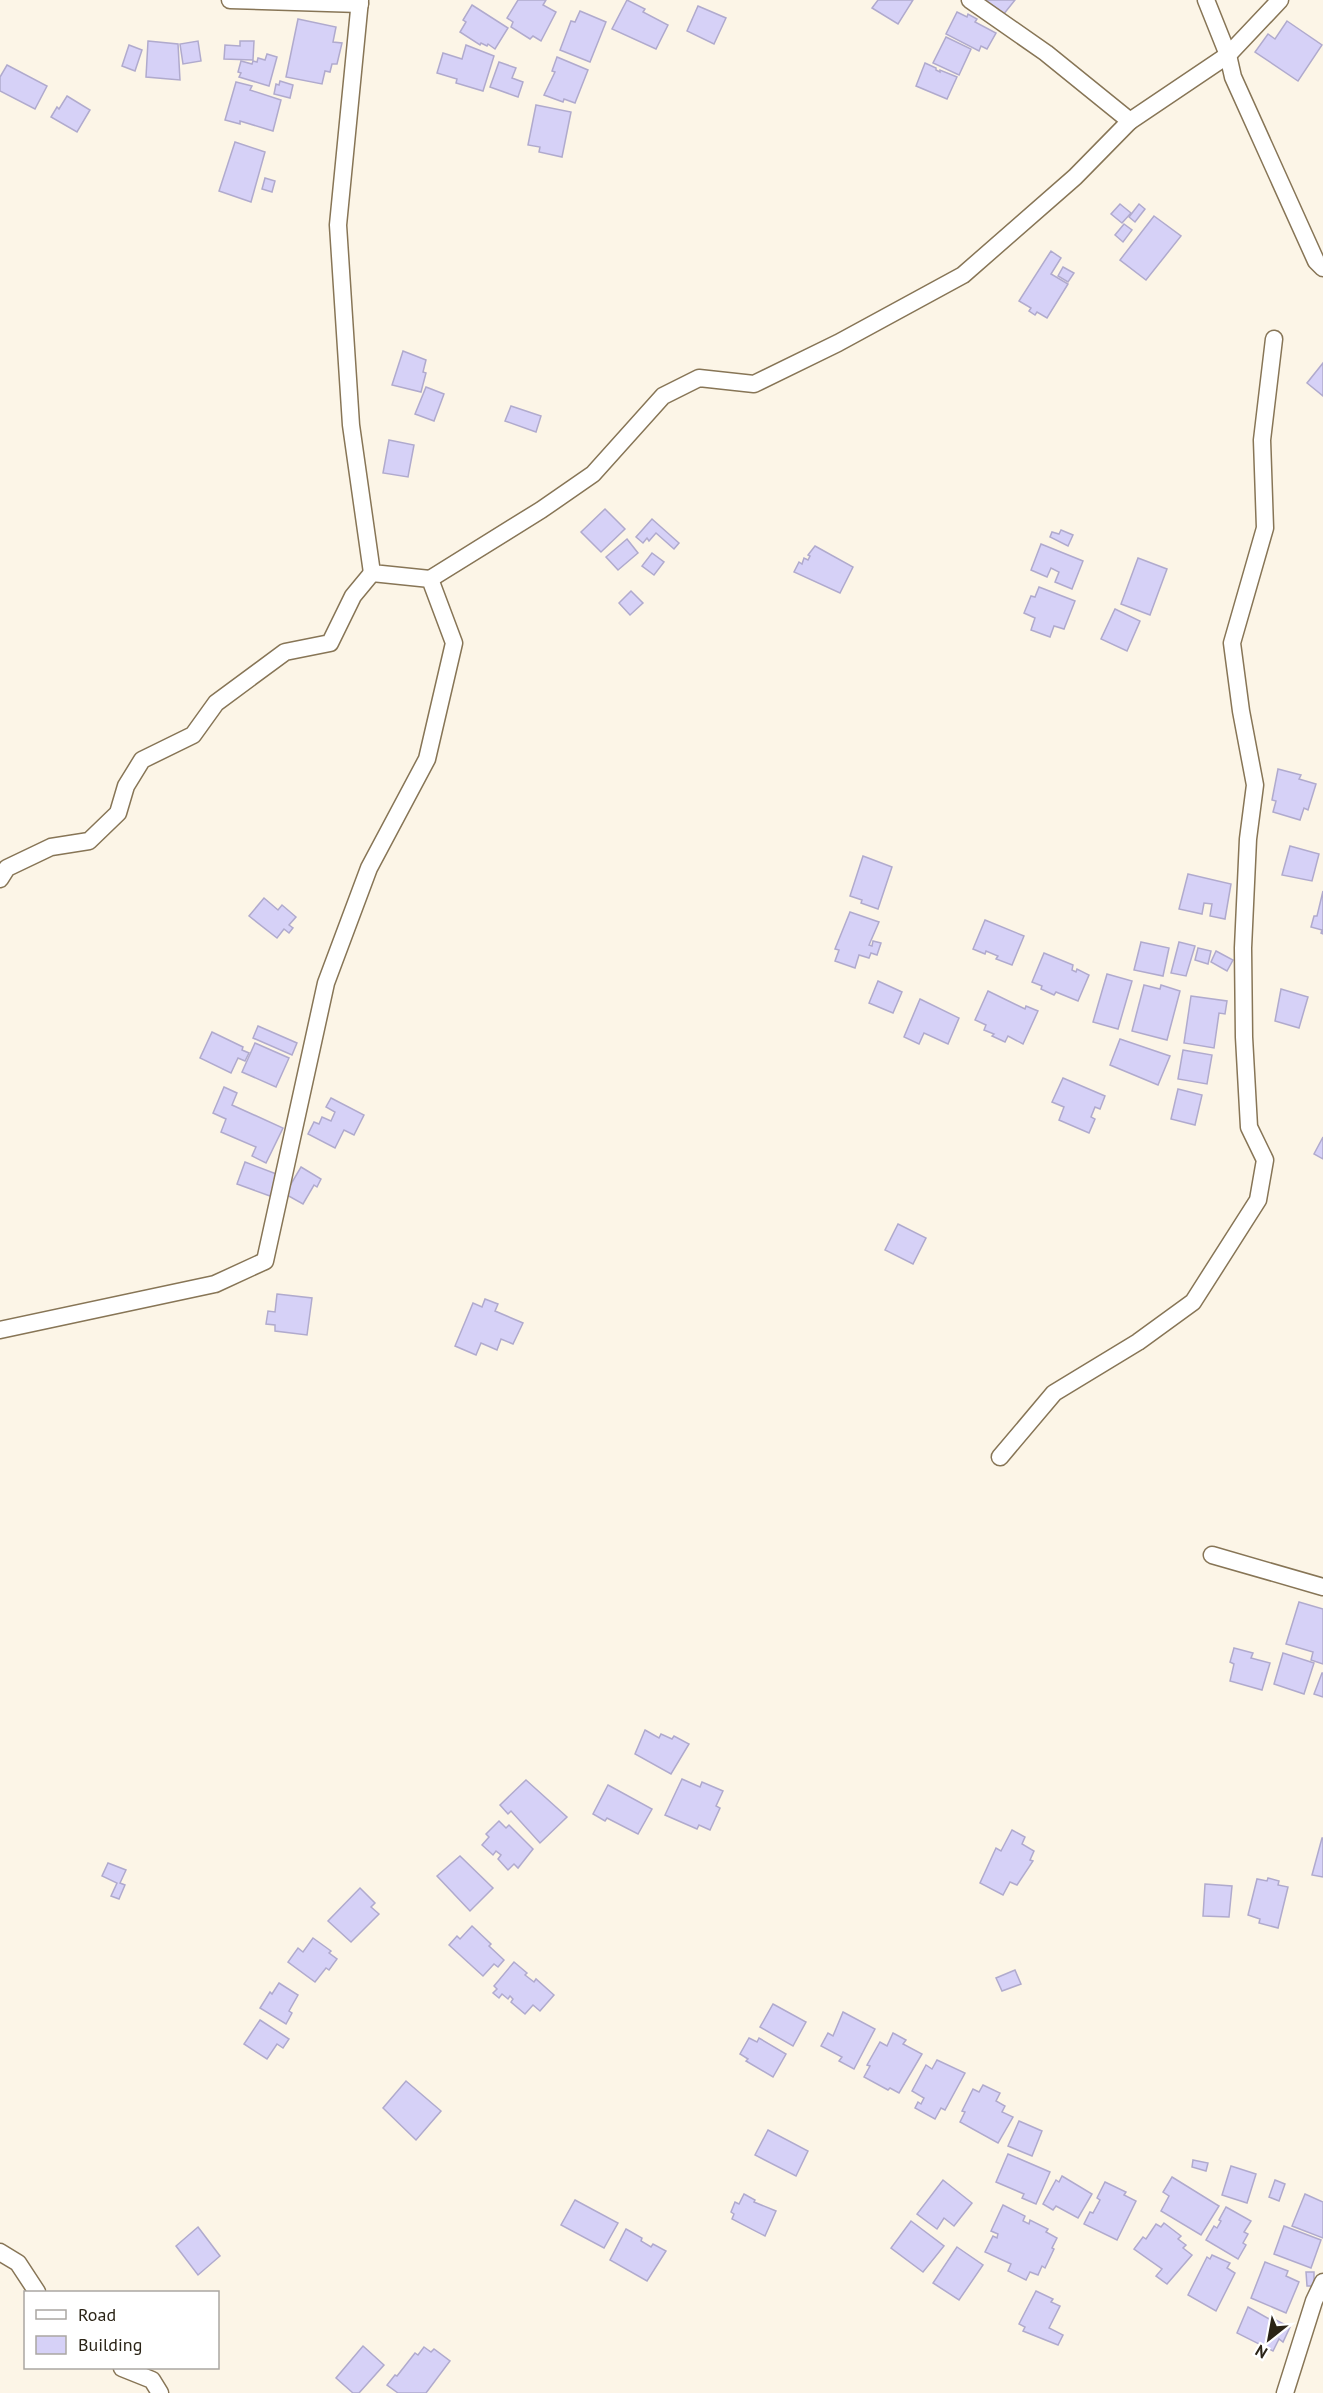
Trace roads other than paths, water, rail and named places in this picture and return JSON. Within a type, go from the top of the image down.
[{"type":"street","points":[[0,879],[7,868],[51,847],[88,841],[118,813],[126,786],[142,760],[193,735],[216,703],[285,652],[330,643],[352,596],[372,573],[351,424],[338,225],[360,2],[230,0]]},
{"type":"street","points":[[970,0],[1046,52],[1130,121]]},
{"type":"street","points":[[1206,0],[1228,55],[1233,77],[1316,261],[1323,268]]},
{"type":"street","points":[[372,573],[430,579],[542,510],[593,474],[663,396],[699,378],[754,384],[838,343],[963,275],[1075,177],[1130,121],[1228,55],[1280,0]]},
{"type":"street","points":[[1000,1457],[1054,1393],[1138,1342],[1192,1302],[1258,1200],[1265,1160],[1249,1127],[1244,1037],[1243,948],[1248,839],[1255,785],[1241,711],[1232,643],[1265,528],[1262,440],[1274,339]]},
{"type":"street","points":[[0,1330],[215,1284],[265,1261],[326,983],[369,868],[427,759],[454,643],[430,579]]},
{"type":"street","points":[[1212,1555],[1323,1587]]},
{"type":"street","points":[[0,2252],[18,2263],[36,2291]]},
{"type":"street","points":[[1285,2393],[1314,2301],[1323,2282]]},
{"type":"street","points":[[127,2369],[152,2380],[160,2393]]}]
